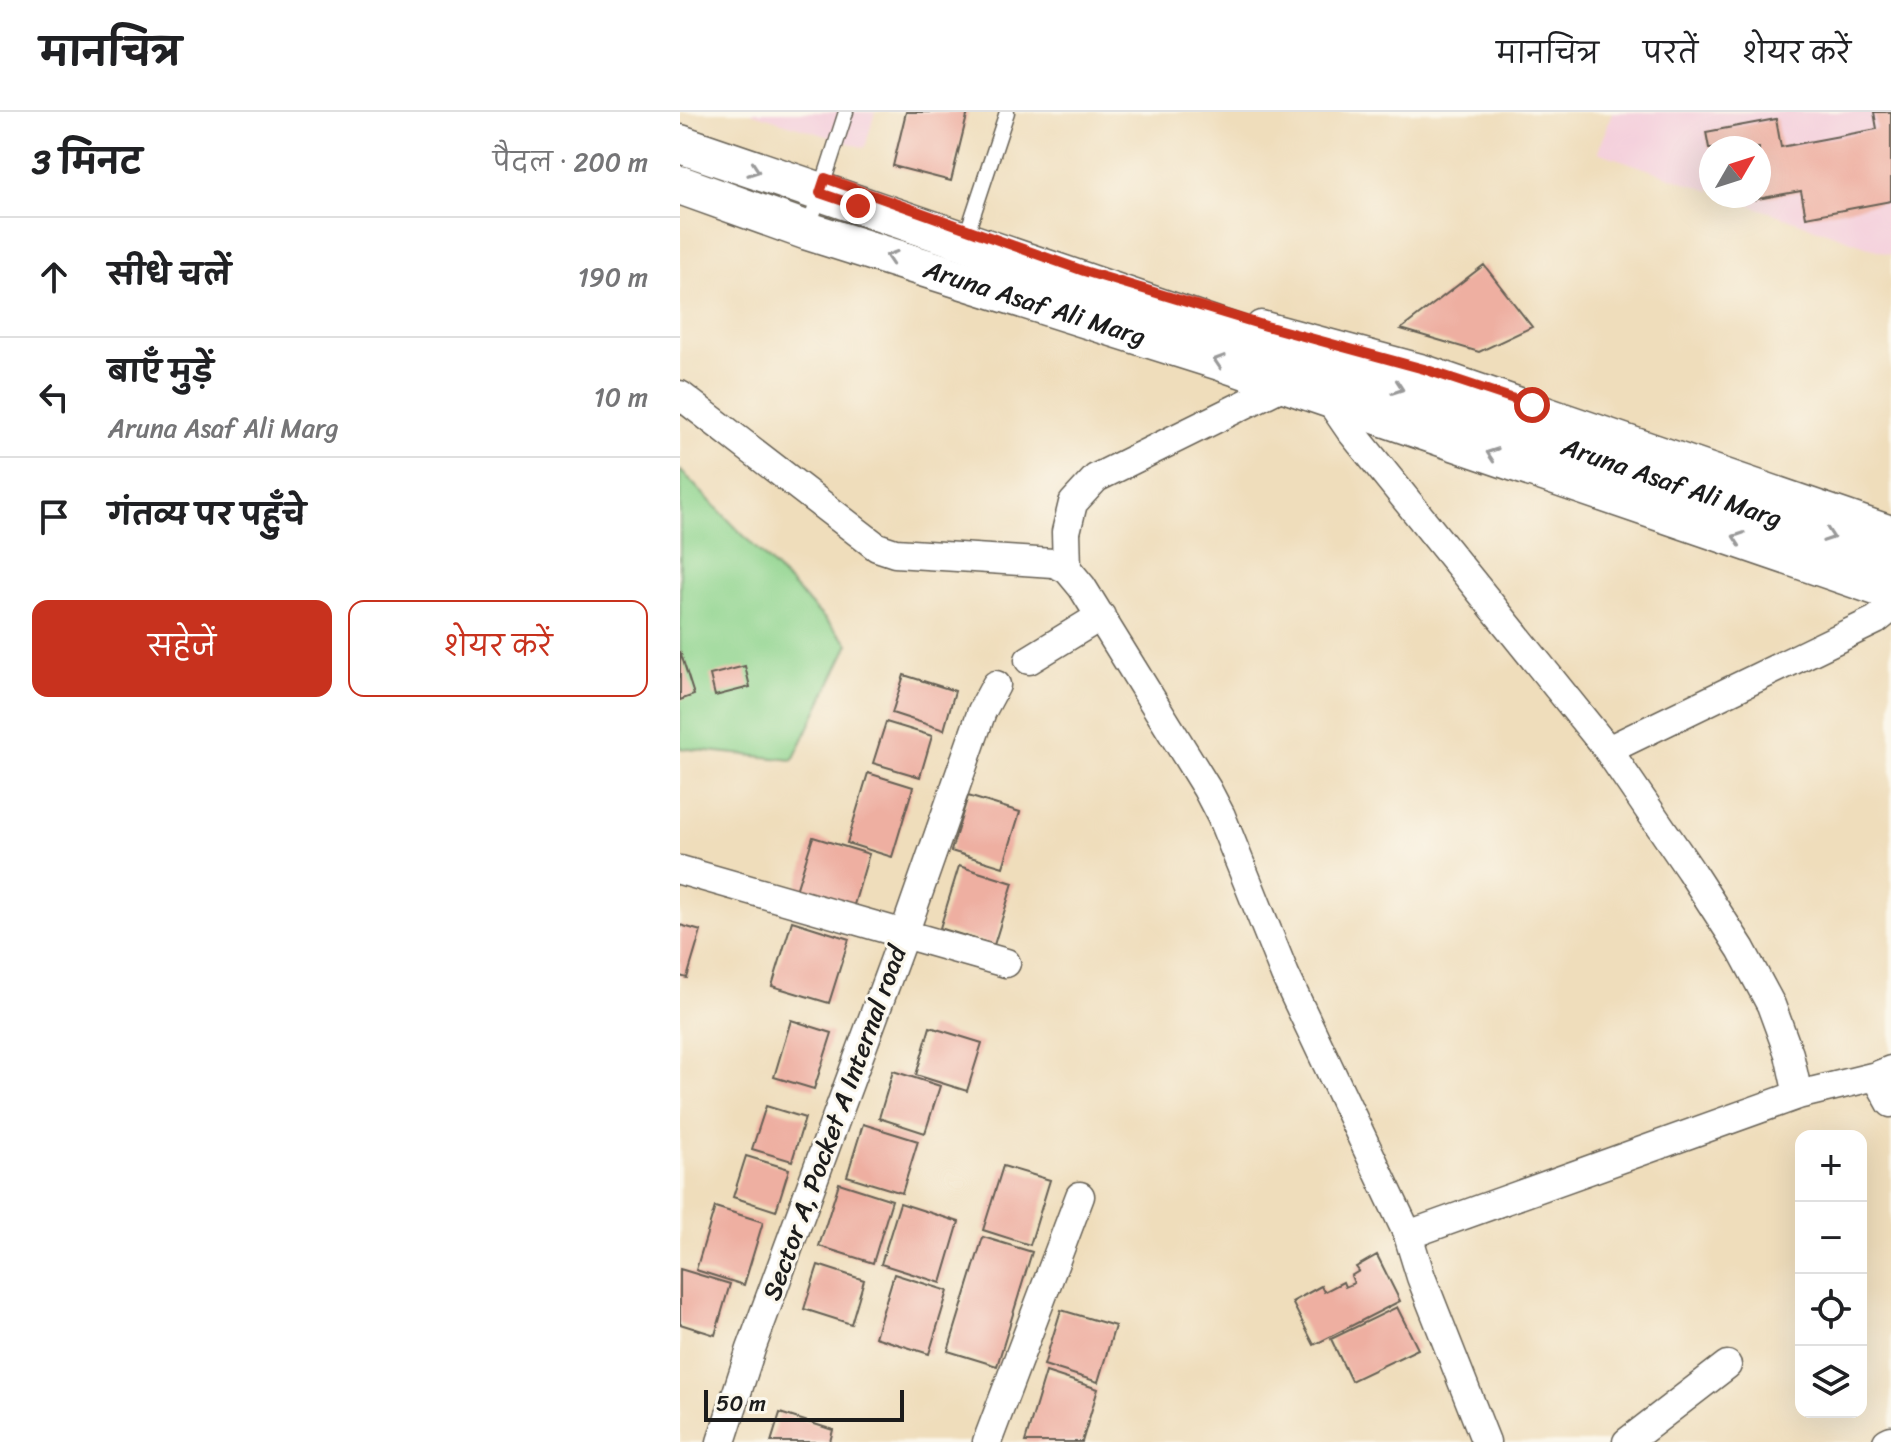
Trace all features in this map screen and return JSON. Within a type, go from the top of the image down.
[{"type":"main road","name":"Aruna Asaf Ali Marg","points":[[680,144],[823,185],[1891,557]]},
{"type":"main road","name":"Aruna Asaf Ali Marg","points":[[680,185],[808,231],[1328,398],[1891,591]]},
{"type":"street","points":[[823,185],[968,230],[1149,292],[1424,369],[1891,530]]},
{"type":"street","points":[[1067,569],[1066,532],[1073,503],[1096,478],[1286,384]]},
{"type":"street","points":[[680,395],[877,547],[895,553],[1033,560],[1067,569],[1101,616],[1221,816],[1285,975],[1408,1235],[1421,1277],[1486,1442]]},
{"type":"street","points":[[1328,398],[1350,430],[1608,750],[1741,949],[1779,1022],[1798,1095]]},
{"type":"street","points":[[1608,750],[1876,620],[1891,608]]},
{"type":"street","points":[[1029,660],[1101,616]]},
{"type":"street","points":[[996,685],[982,711],[904,934],[1006,963]]},
{"type":"street","name":"Sector A, Pocket A Internal road","points":[[680,870],[904,934],[751,1349],[721,1442]]},
{"type":"street","points":[[1408,1235],[1798,1095],[1884,1073],[1891,1103]]},
{"type":"street","points":[[988,1440],[1080,1196]]},
{"type":"street","points":[[1627,1442],[1727,1365]]},
{"type":"lane","points":[[808,231],[846,112]]},
{"type":"lane","points":[[968,230],[1007,112]]},
{"type":"shaded area","points":[[750,112],[875,112],[865,148]]},
{"type":"shaded area","points":[[1612,112],[1891,112],[1891,255],[1758,208],[1771,208],[1771,136],[1699,136],[1699,187],[1598,152]]},
{"type":"green space","points":[[680,470],[849,644],[793,760],[680,748]]},
{"type":"building","points":[[906,112],[968,112],[951,181],[893,166]]},
{"type":"building","points":[[1874,112],[1891,112],[1891,201],[1806,217],[1801,191],[1771,196],[1771,136],[1707,136],[1706,132],[1776,119],[1781,147],[1877,129]]},
{"type":"building","points":[[1484,265],[1532,327],[1479,352],[1401,329]]},
{"type":"building","points":[[680,651],[694,695],[680,700]]},
{"type":"building","points":[[745,666],[750,687],[715,696],[710,675]]},
{"type":"building","points":[[904,675],[955,691],[944,730],[892,713]]},
{"type":"building","points":[[886,722],[932,736],[920,777],[873,763]]},
{"type":"building","points":[[868,773],[913,787],[892,857],[847,843]]},
{"type":"building","points":[[968,796],[1020,812],[1003,867],[951,851]]},
{"type":"building","points":[[813,837],[869,854],[851,915],[794,897]]},
{"type":"building","points":[[959,866],[1013,883],[994,945],[940,928]]},
{"type":"building","points":[[792,921],[849,939],[829,1003],[772,986]]},
{"type":"building","points":[[680,925],[701,931],[687,978],[680,976]]},
{"type":"building","points":[[791,1020],[832,1033],[814,1089],[774,1077]]},
{"type":"building","points":[[930,1027],[982,1043],[967,1091],[916,1075]]},
{"type":"building","points":[[893,1071],[940,1086],[925,1133],[879,1118]]},
{"type":"building","points":[[766,1106],[805,1118],[792,1161],[752,1149]]},
{"type":"building","points":[[863,1124],[918,1141],[902,1193],[847,1176]]},
{"type":"building","points":[[746,1156],[789,1169],[776,1211],[733,1197]]},
{"type":"building","points":[[1003,1166],[1050,1180],[1030,1245],[983,1230]]},
{"type":"building","points":[[839,1183],[892,1200],[873,1263],[819,1246]]},
{"type":"building","points":[[900,1203],[959,1222],[941,1283],[881,1264]]},
{"type":"building","points":[[715,1207],[763,1222],[744,1285],[696,1270]]},
{"type":"building","points":[[983,1237],[1032,1252],[997,1366],[948,1351]]},
{"type":"building","points":[[1377,1255],[1400,1301],[1314,1345],[1292,1302],[1321,1286],[1324,1292],[1343,1282],[1345,1287],[1354,1283],[1351,1276],[1359,1271],[1356,1267]]},
{"type":"building","points":[[818,1265],[864,1280],[851,1324],[804,1309]]},
{"type":"building","points":[[680,1269],[730,1284],[715,1335],[680,1324]]},
{"type":"building","points":[[894,1274],[948,1291],[929,1354],[875,1337]]},
{"type":"building","points":[[1397,1307],[1418,1349],[1351,1381],[1331,1339]]},
{"type":"building","points":[[1061,1310],[1115,1326],[1098,1382],[1044,1365]]},
{"type":"building","points":[[1046,1372],[1098,1389],[1082,1442],[1025,1442]]},
{"type":"building","points":[[780,1413],[833,1430],[830,1442],[771,1442]]},
{"type":"route","points":[[858,206],[820,193],[825,178],[1149,292],[1424,369],[1532,405]]}]
